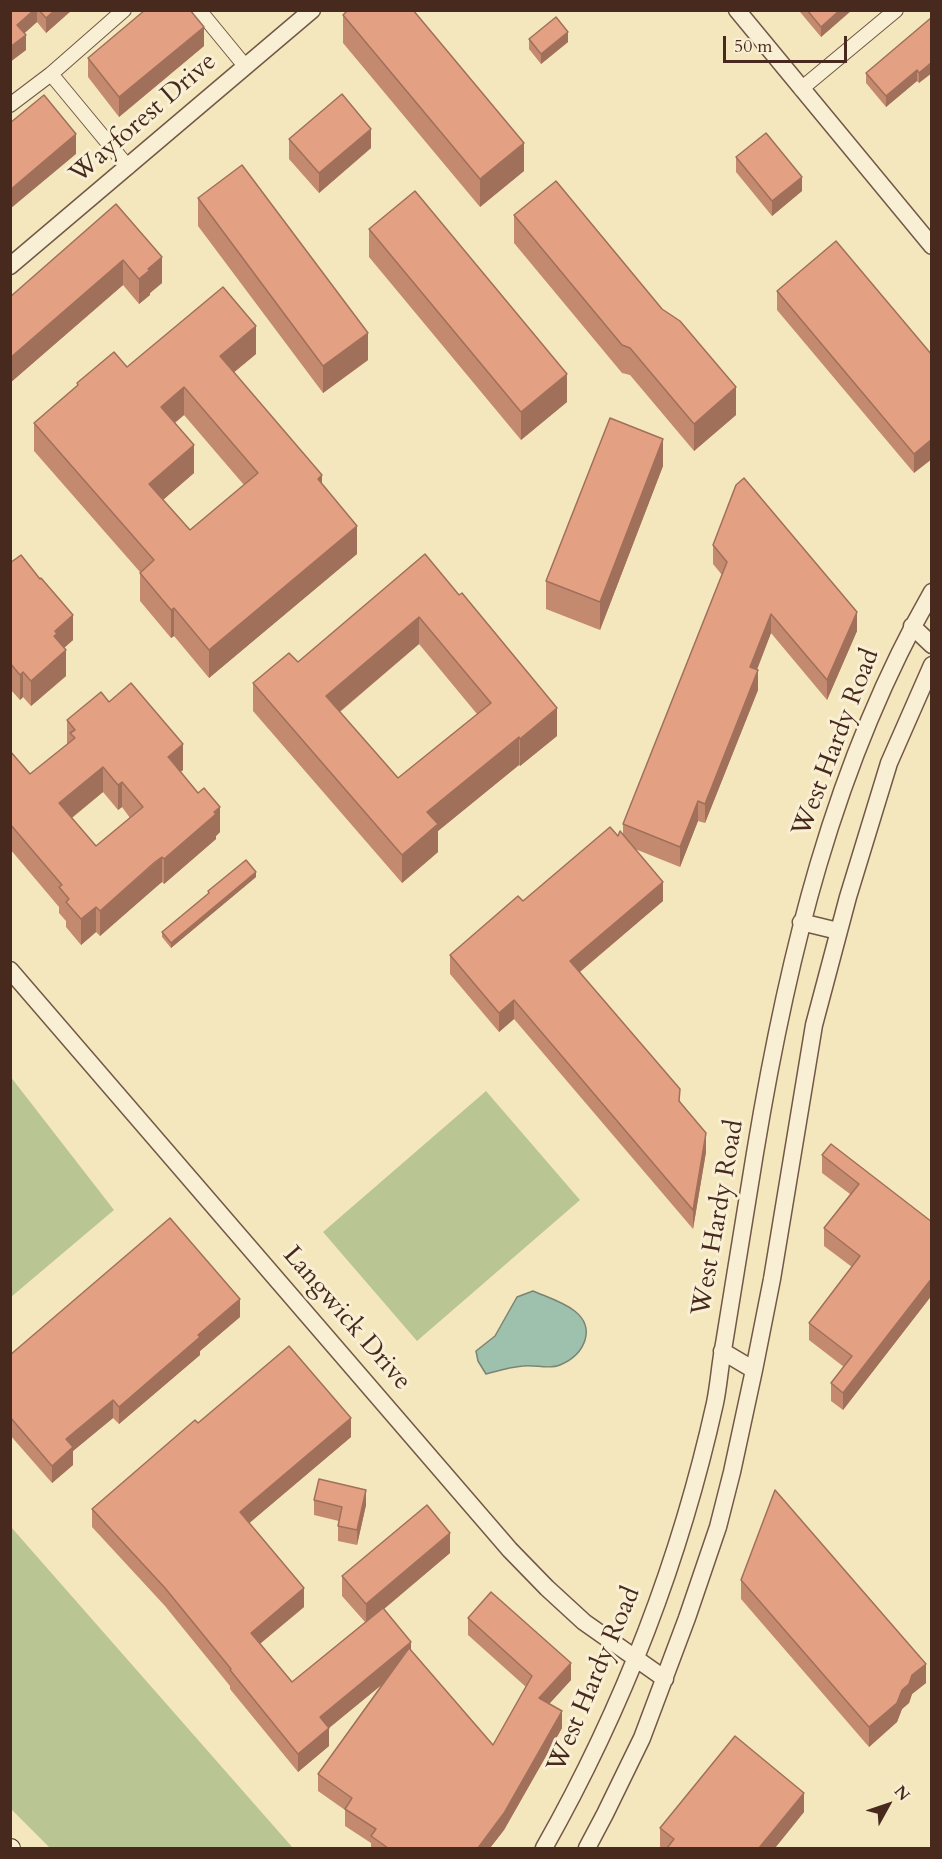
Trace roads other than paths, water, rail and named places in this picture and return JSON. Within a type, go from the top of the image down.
[{"type":"street","points":[[199,10],[245,66]]},
{"type":"street","name":"Wayforest Drive","points":[[10,266],[312,10]]},
{"type":"street","points":[[737,10],[932,246]]},
{"type":"street","points":[[801,89],[896,10]]},
{"type":"street","points":[[10,105],[51,74],[119,12]]},
{"type":"street","points":[[51,74],[128,167]]},
{"type":"street","name":"West Hardy Road","points":[[544,1848],[576,1791],[609,1722],[637,1659],[671,1563],[716,1401],[722,1351],[758,1136],[801,922],[830,823],[882,688],[912,626],[932,592]]},
{"type":"street","points":[[912,626],[932,645]]},
{"type":"street","points":[[586,1848],[642,1737],[687,1618],[717,1527],[732,1472],[772,1279],[814,1025],[838,932],[889,763],[932,665]]},
{"type":"street","points":[[801,922],[838,932]]},
{"type":"street","name":"Langwick Drive","points":[[10,970],[510,1550],[584,1622],[665,1678]]},
{"type":"street","points":[[722,1351],[754,1370]]}]
